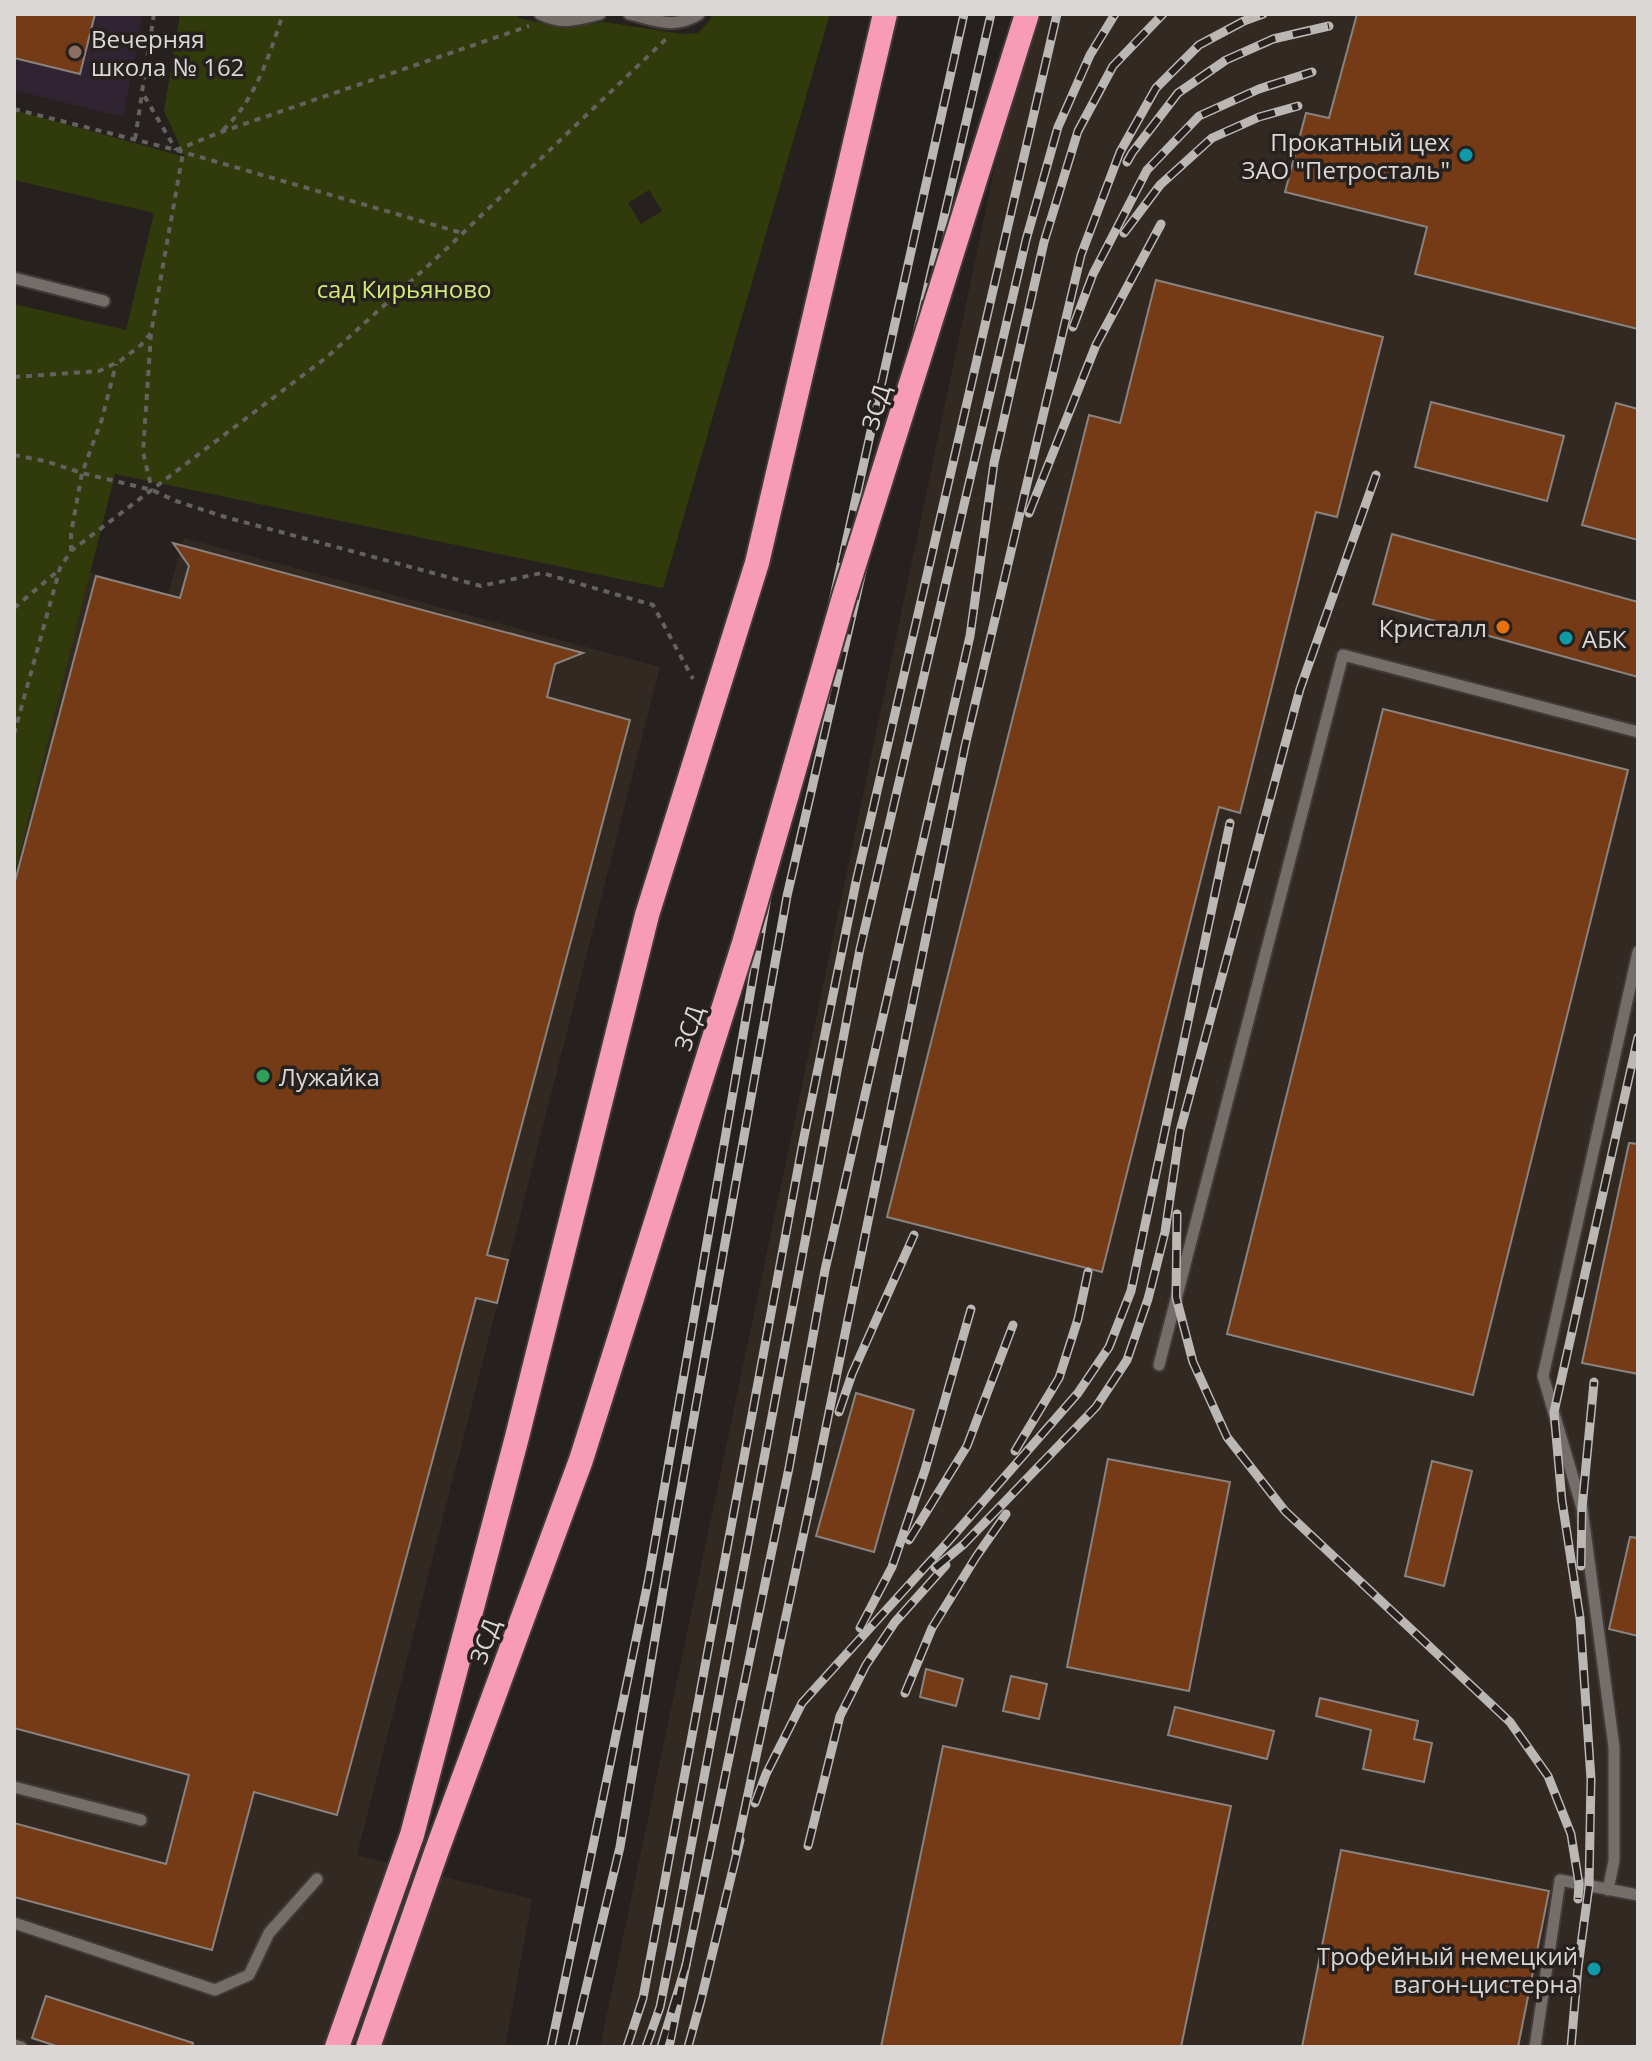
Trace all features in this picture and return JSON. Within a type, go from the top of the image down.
[{"type":"highway","name":"ЗСД","points":[[337,2047],[412,1835],[517,1437],[647,915],[757,563],[885,14]]},
{"type":"highway","name":"ЗСД","points":[[368,2047],[581,1460],[744,943],[844,597],[1027,14]]},
{"type":"lane","points":[[545,16],[575,22],[600,14]]},
{"type":"lane","points":[[629,14],[670,23],[681,23],[699,14]]},
{"type":"lane","points":[[14,278],[104,301]]},
{"type":"lane","points":[[1159,1365],[1343,655],[1638,732]]},
{"type":"lane","points":[[1608,1890],[1614,1861],[1614,1747],[1582,1508],[1543,1376],[1638,952]]},
{"type":"lane","points":[[14,1787],[141,1820]]},
{"type":"lane","points":[[14,1923],[215,1990],[249,1975],[269,1933],[317,1879]]},
{"type":"lane","points":[[1535,2047],[1560,1880],[1638,1895]]},
{"type":"lane","points":[[14,2045],[21,2047]]},
{"type":"path","points":[[135,139],[154,14]]},
{"type":"path","points":[[221,132],[249,99],[283,14]]},
{"type":"path","points":[[176,150],[545,16]]},
{"type":"path","points":[[14,608],[60,568],[71,551],[327,357],[462,233],[681,23]]},
{"type":"path","points":[[142,92],[176,150]]},
{"type":"path","points":[[14,109],[176,150],[462,233]]},
{"type":"path","points":[[152,490],[143,452],[151,333],[183,153]]},
{"type":"path","points":[[14,377],[99,371],[141,345],[151,333]]},
{"type":"path","points":[[71,551],[82,473],[102,419],[116,363]]},
{"type":"path","points":[[14,455],[152,490],[225,517],[481,586],[542,573],[653,605],[693,679]]},
{"type":"path","points":[[14,734],[60,568]]},
{"type":"shaded area","name":"Вечерняя школа № 162","points":[[14,14],[143,14],[123,117],[14,90]]},
{"type":"shaded area","points":[[1027,14],[1638,14],[1638,2047],[600,2047]]},
{"type":"shaded area","points":[[184,538],[660,667],[357,1855],[532,1899],[505,2047],[14,2047],[14,873],[90,572],[168,594]]},
{"type":"green space","name":"сад Кирьяново","points":[[180,14],[515,14],[519,18],[564,28],[604,22],[683,34],[698,33],[712,14],[830,14],[663,588],[115,474],[14,876],[14,304],[126,330],[154,213],[14,180],[14,110],[185,157],[164,111]],"holes":[[[649,190],[662,211],[641,224],[628,203]]]},
{"type":"building","points":[[14,14],[95,14],[80,74],[14,58]]},
{"type":"building","name":"Прокатный цех ЗАО \"Петросталь\"","points":[[1357,14],[1638,14],[1638,329],[1415,274],[1427,227],[1285,192],[1306,113],[1329,118]]},
{"type":"building","points":[[1156,280],[1383,337],[1337,517],[1316,512],[1240,813],[1219,807],[1102,1272],[887,1217],[1089,415],[1120,423]]},
{"type":"building","points":[[1431,402],[1564,436],[1547,501],[1415,467]]},
{"type":"building","points":[[1616,403],[1638,409],[1638,540],[1582,525]]},
{"type":"building","name":"АБК","points":[[1392,534],[1638,602],[1638,677],[1373,604]]},
{"type":"building","points":[[173,543],[583,653],[555,664],[547,697],[630,720],[487,1255],[508,1260],[497,1303],[476,1298],[337,1815],[254,1792],[212,1950],[14,1897],[14,1823],[166,1864],[189,1775],[14,1728],[14,885],[96,576],[180,598],[189,566]]},
{"type":"building","points":[[1383,709],[1628,770],[1473,1395],[1227,1334]]},
{"type":"building","points":[[1629,1143],[1638,1144],[1638,1374],[1582,1363]]},
{"type":"building","points":[[856,1393],[914,1410],[874,1552],[816,1536]]},
{"type":"building","points":[[1108,1459],[1230,1482],[1189,1691],[1067,1667]]},
{"type":"building","points":[[1432,1461],[1472,1471],[1444,1586],[1405,1576]]},
{"type":"building","points":[[1630,1537],[1638,1538],[1638,1636],[1609,1629]]},
{"type":"building","points":[[926,1669],[963,1679],[956,1706],[920,1697]]},
{"type":"building","points":[[1011,1676],[1047,1684],[1039,1719],[1003,1711]]},
{"type":"building","points":[[1320,1698],[1418,1721],[1414,1739],[1432,1743],[1424,1782],[1363,1769],[1371,1730],[1316,1716]]},
{"type":"building","points":[[1175,1707],[1274,1731],[1267,1759],[1168,1735]]},
{"type":"building","points":[[943,1746],[1231,1806],[1181,2047],[881,2047]]},
{"type":"building","points":[[1341,1850],[1549,1891],[1518,2047],[1302,2047]]},
{"type":"building","points":[[46,1996],[193,2043],[192,2047],[59,2047],[32,2038]]},
{"type":"railway","points":[[551,2047],[648,1582],[767,897],[964,14]]},
{"type":"railway","points":[[572,2047],[620,1847],[787,896],[991,14]]},
{"type":"railway","points":[[627,2047],[643,1998],[803,1142],[856,882],[1057,14]]},
{"type":"railway","points":[[646,2047],[660,2007],[674,1937],[860,949],[1026,240],[1058,127],[1090,55],[1115,14]]},
{"type":"railway","points":[[686,1965],[789,1468],[825,1270],[970,636],[994,463],[1044,242],[1078,131],[1113,66],[1163,14]]},
{"type":"railway","points":[[736,1850],[965,746],[1081,255],[1120,152],[1156,88],[1199,45],[1263,14]]},
{"type":"railway","points":[[1127,162],[1178,93],[1226,60],[1273,39],[1329,26]]},
{"type":"railway","points":[[1073,327],[1093,274],[1147,170],[1199,116],[1259,89],[1312,72]]},
{"type":"railway","points":[[1124,233],[1160,185],[1212,138],[1259,117],[1298,106]]},
{"type":"railway","points":[[1029,513],[1096,345],[1161,224]]},
{"type":"railway","points":[[935,1568],[964,1544],[1096,1407],[1127,1360],[1148,1299],[1165,1232],[1180,1131],[1300,689],[1376,475]]},
{"type":"railway","points":[[755,1803],[802,1703],[1078,1393],[1109,1347],[1131,1291],[1230,823]]},
{"type":"railway","points":[[1571,2047],[1589,1886],[1591,1779],[1580,1618],[1562,1501],[1554,1412],[1638,1037]]},
{"type":"railway","points":[[1177,1214],[1176,1297],[1193,1362],[1227,1437],[1285,1511],[1510,1722],[1548,1776],[1571,1834],[1579,1884],[1578,1899]]},
{"type":"railway","points":[[839,1412],[852,1374],[914,1235]]},
{"type":"railway","points":[[1015,1451],[1059,1378],[1078,1319],[1088,1272]]},
{"type":"railway","points":[[860,1628],[892,1567],[925,1470],[971,1309]]},
{"type":"railway","points":[[909,1540],[967,1446],[1013,1325]]},
{"type":"railway","points":[[1581,1566],[1582,1508],[1594,1382]]},
{"type":"railway","points":[[905,1693],[932,1628],[1006,1514]]},
{"type":"railway","points":[[808,1846],[840,1716],[866,1665],[895,1622],[946,1565]]},
{"type":"railway","points":[[688,2047],[740,1840]]},
{"type":"railway","points":[[661,2047],[686,1965],[669,2047]]},
{"type":"place","name":"Вечерняя школа № 162","points":[[75,52]]},
{"type":"place","name":"Прокатный цех ЗАО \"Петросталь\"","points":[[1466,155]]},
{"type":"place","name":"Кристалл","points":[[1503,627]]},
{"type":"place","name":"АБК","points":[[1566,638]]},
{"type":"place","name":"Лужайка","points":[[263,1076]]},
{"type":"place","name":"Трофейный немецкий вагон-цистерна","points":[[1594,1969]]}]
